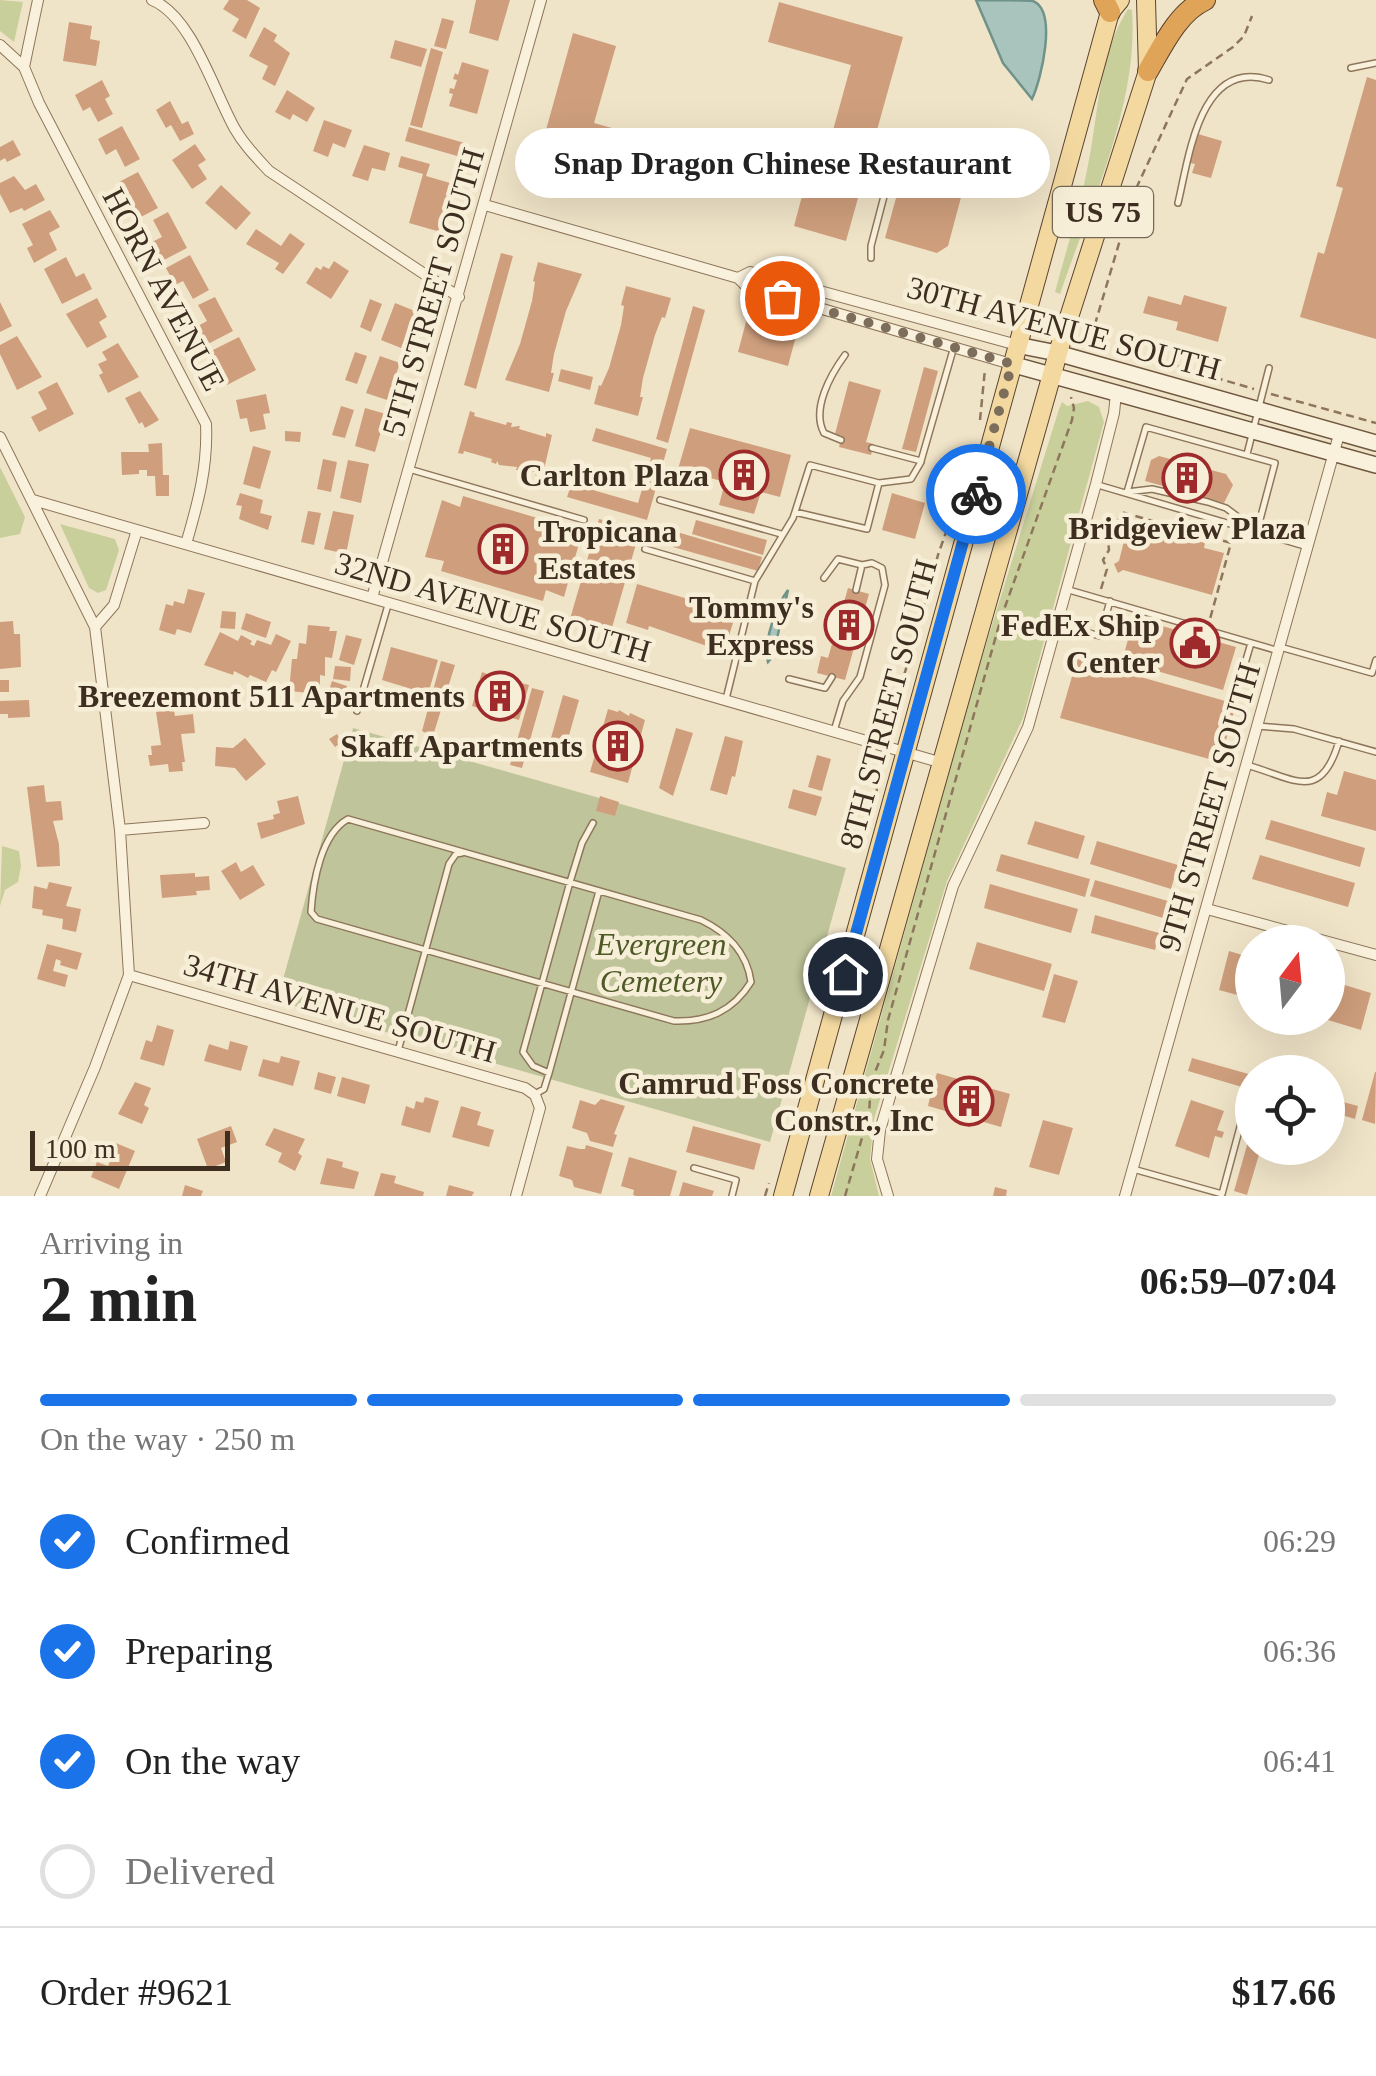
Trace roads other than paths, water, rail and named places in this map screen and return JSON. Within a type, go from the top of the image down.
[{"type":"highway","points":[[1148,70],[1182,19],[1204,0]]},
{"type":"main road","name":"8TH STREET SOUTH","points":[[818,1196],[1051,376],[1148,70],[1146,0]]},
{"type":"main road","name":"8TH STREET SOUTH","points":[[783,1196],[1111,4]]},
{"type":"street","points":[[24,67],[38,0]]},
{"type":"street","points":[[152,0],[180,20],[234,128],[248,150],[269,171],[459,298]]},
{"type":"street","name":"5TH STREET SOUTH","points":[[372,598],[541,0]]},
{"type":"street","name":"HORN AVENUE","points":[[0,45],[24,67],[206,424],[208,455],[186,544]]},
{"type":"street","name":"30TH AVENUE SOUTH","points":[[485,205],[738,278],[747,287],[854,319],[1376,466]]},
{"type":"street","name":"30TH AVENUE SOUTH","points":[[738,278],[750,272],[1058,353],[1376,443]]},
{"type":"street","points":[[854,319],[859,302]]},
{"type":"street","points":[[888,1196],[877,1160],[880,1130],[953,886],[1028,726],[1096,484],[1116,393]]},
{"type":"street","name":"9TH STREET SOUTH","points":[[1125,1196],[1340,431]]},
{"type":"street","points":[[0,437],[95,627],[120,830],[129,974],[95,1067],[40,1196]]},
{"type":"street","name":"32ND AVENUE SOUTH","points":[[33,500],[939,762]]},
{"type":"street","points":[[95,627],[114,605],[136,530]]},
{"type":"street","points":[[120,830],[204,824]]},
{"type":"street","points":[[1207,909],[1376,953]]},
{"type":"street","name":"34TH AVENUE SOUTH","points":[[129,974],[514,1084],[535,1095]]},
{"type":"street","points":[[516,1196],[540,1108],[535,1095]]},
{"type":"lane","points":[[1352,68],[1376,62]]},
{"type":"lane","points":[[1178,203],[1199,123],[1216,91],[1232,82],[1259,77],[1270,80]]},
{"type":"lane","points":[[871,258],[880,209],[900,146],[908,144],[978,164],[991,172],[993,183]]},
{"type":"lane","points":[[726,700],[756,581],[795,512],[810,465],[879,483],[912,479],[921,461],[954,348]]},
{"type":"lane","points":[[841,440],[824,432],[819,416],[831,374],[844,355]]},
{"type":"lane","points":[[1247,454],[1269,368]]},
{"type":"lane","points":[[1127,492],[1146,426],[1247,454],[1275,463],[1257,531]]},
{"type":"lane","points":[[872,448],[921,461]]},
{"type":"lane","points":[[409,468],[584,520]]},
{"type":"lane","points":[[795,512],[867,529],[879,483]]},
{"type":"lane","points":[[1096,484],[1308,547]]},
{"type":"lane","points":[[1127,492],[1152,488],[1208,502],[1226,508],[1257,531]]},
{"type":"lane","points":[[660,500],[781,534]]},
{"type":"lane","points":[[645,549],[756,581]]},
{"type":"lane","points":[[824,578],[838,559],[882,568],[885,585],[860,677],[843,701],[834,731]]},
{"type":"lane","points":[[856,590],[862,565]]},
{"type":"lane","points":[[1066,589],[1250,643],[1372,673],[1376,660]]},
{"type":"lane","points":[[357,711],[389,602]]},
{"type":"lane","points":[[1056,624],[1100,636],[1110,602]]},
{"type":"lane","points":[[1236,694],[1250,643]]},
{"type":"lane","points":[[789,679],[825,688],[832,677]]},
{"type":"lane","points":[[1258,726],[1294,729],[1376,752]]},
{"type":"lane","points":[[1247,765],[1308,783],[1321,779],[1332,765],[1339,741]]},
{"type":"lane","points":[[348,819],[465,852],[700,920],[721,930],[740,950],[752,982],[722,1013],[697,1022],[644,1014],[317,918],[310,912],[329,834],[348,819]]},
{"type":"lane","points":[[549,1072],[533,1066],[523,1052],[570,882],[593,823]]},
{"type":"lane","points":[[398,1051],[449,864],[456,854],[465,852]]},
{"type":"lane","points":[[535,1095],[544,1089],[599,891]]},
{"type":"lane","points":[[1133,1169],[1222,1194],[1235,1146]]},
{"type":"lane","points":[[694,1168],[736,1180],[732,1196]]},
{"type":"water","points":[[976,0],[1033,1],[1041,7],[1045,47],[1032,99],[1003,63]]},
{"type":"water","points":[[788,590],[773,656],[768,662],[772,624]]},
{"type":"place","name":"Snap Dragon Chinese Restaurant","points":[[782,298]]},
{"type":"place","name":"Carlton Plaza","points":[[744,475]]},
{"type":"place","name":"Bridgeview Plaza","points":[[1187,478]]},
{"type":"place","name":"Tropicana Estates","points":[[503,549]]},
{"type":"place","name":"Tommy's Express","points":[[849,625]]},
{"type":"place","name":"FedEx Ship Center","points":[[1195,643]]},
{"type":"place","name":"Breezemont 511 Apartments","points":[[500,696]]},
{"type":"place","name":"Skaff Apartments","points":[[618,746]]},
{"type":"place","name":"Camrud Foss Concrete Constr., Inc","points":[[969,1101]]},
{"type":"park label","name":"Evergreen Cemetery","points":[[661,962]]}]
